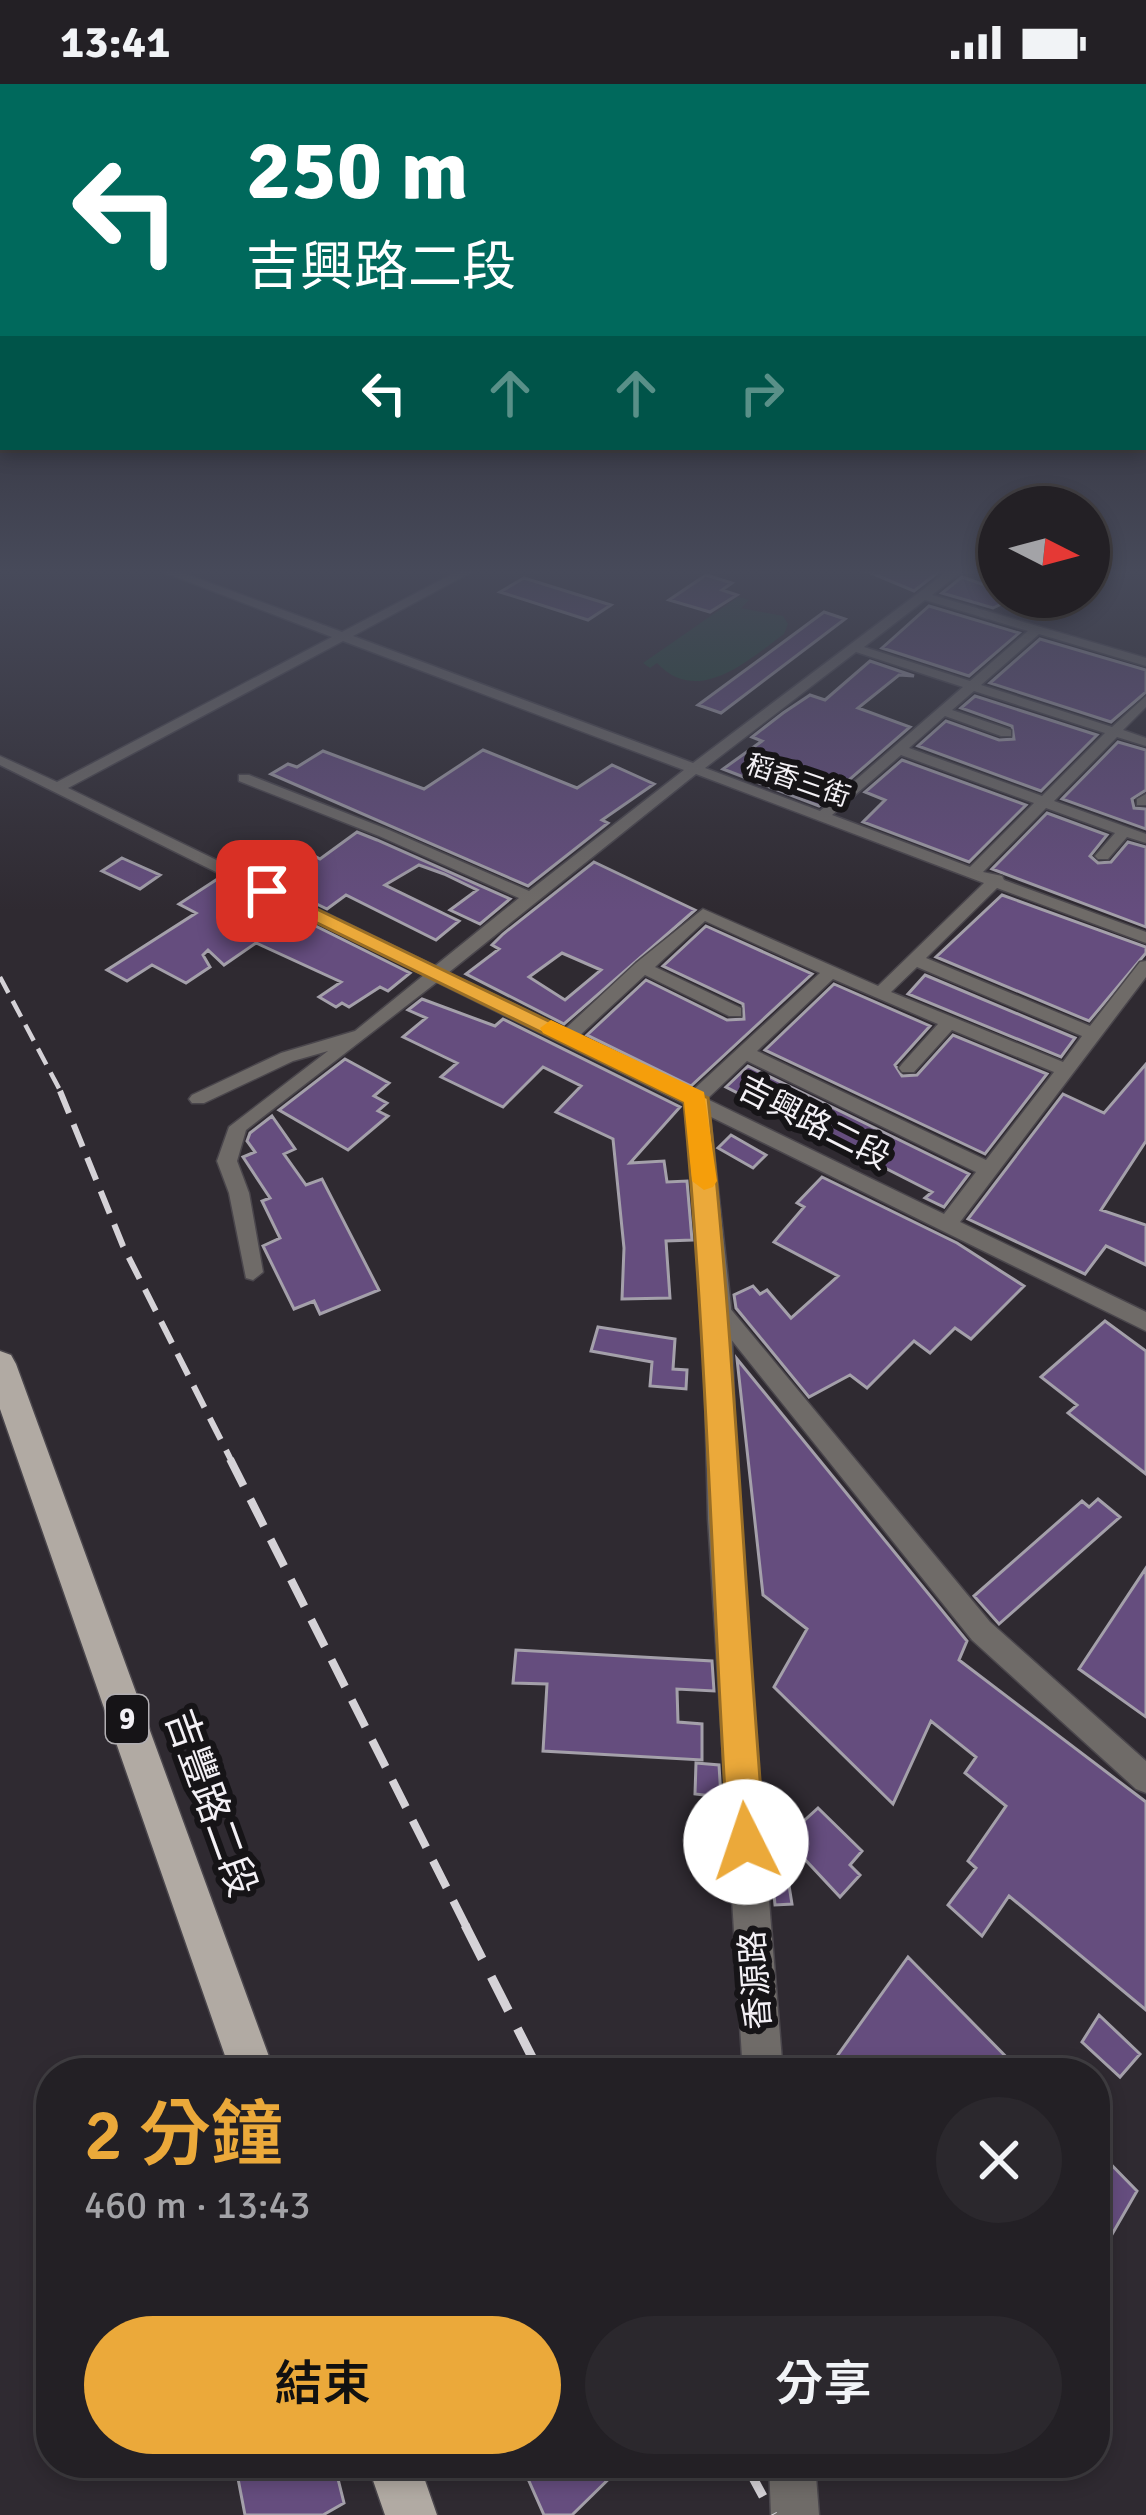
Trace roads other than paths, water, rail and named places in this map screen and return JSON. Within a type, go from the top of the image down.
[{"type":"main road","name":"吉豐路二段","points":[[0,1364],[249,2058]]},
{"type":"main road","points":[[398,2478],[412,2515]]},
{"type":"street","points":[[58,787],[257,683]]},
{"type":"street","name":"稻香三街","points":[[465,683],[1146,938]]},
{"type":"street","points":[[253,1272],[239,1193],[227,1161],[238,1127],[807,683]]},
{"type":"street","points":[[965,683],[1146,742]]},
{"type":"street","points":[[824,815],[970,685]]},
{"type":"street","points":[[975,871],[1146,700]]},
{"type":"street","points":[[937,715],[1006,733]]},
{"type":"street","points":[[900,750],[1146,838]]},
{"type":"street","name":"吉興路二段","points":[[0,760],[1146,1322]]},
{"type":"street","points":[[244,778],[385,832],[529,897]]},
{"type":"street","points":[[1103,856],[1125,831]]},
{"type":"street","points":[[880,994],[997,879]]},
{"type":"street","points":[[568,1036],[703,914],[880,994],[1064,1069]]},
{"type":"street","points":[[913,959],[1093,1034]]},
{"type":"street","points":[[947,1224],[1146,966]]},
{"type":"street","points":[[642,967],[735,1012]]},
{"type":"street","points":[[696,1098],[831,972]]},
{"type":"street","points":[[908,1068],[950,1022]]},
{"type":"street","points":[[198,1099],[287,1058],[361,1035]]},
{"type":"street","points":[[745,1053],[992,1171]]},
{"type":"street","name":"香源路","points":[[696,1098],[717,1306],[723,1519],[762,2058]]},
{"type":"street","points":[[717,1306],[981,1631],[1146,1779]]},
{"type":"street","points":[[793,2478],[796,2515]]},
{"type":"railway","points":[[0,977],[62,1094]]},
{"type":"railway","points":[[60,1091],[123,1246],[232,1462]]},
{"type":"railway","points":[[230,1459],[467,1928]]},
{"type":"railway","points":[[465,1925],[532,2058]]},
{"type":"railway","points":[[753,2478],[773,2515]]}]
